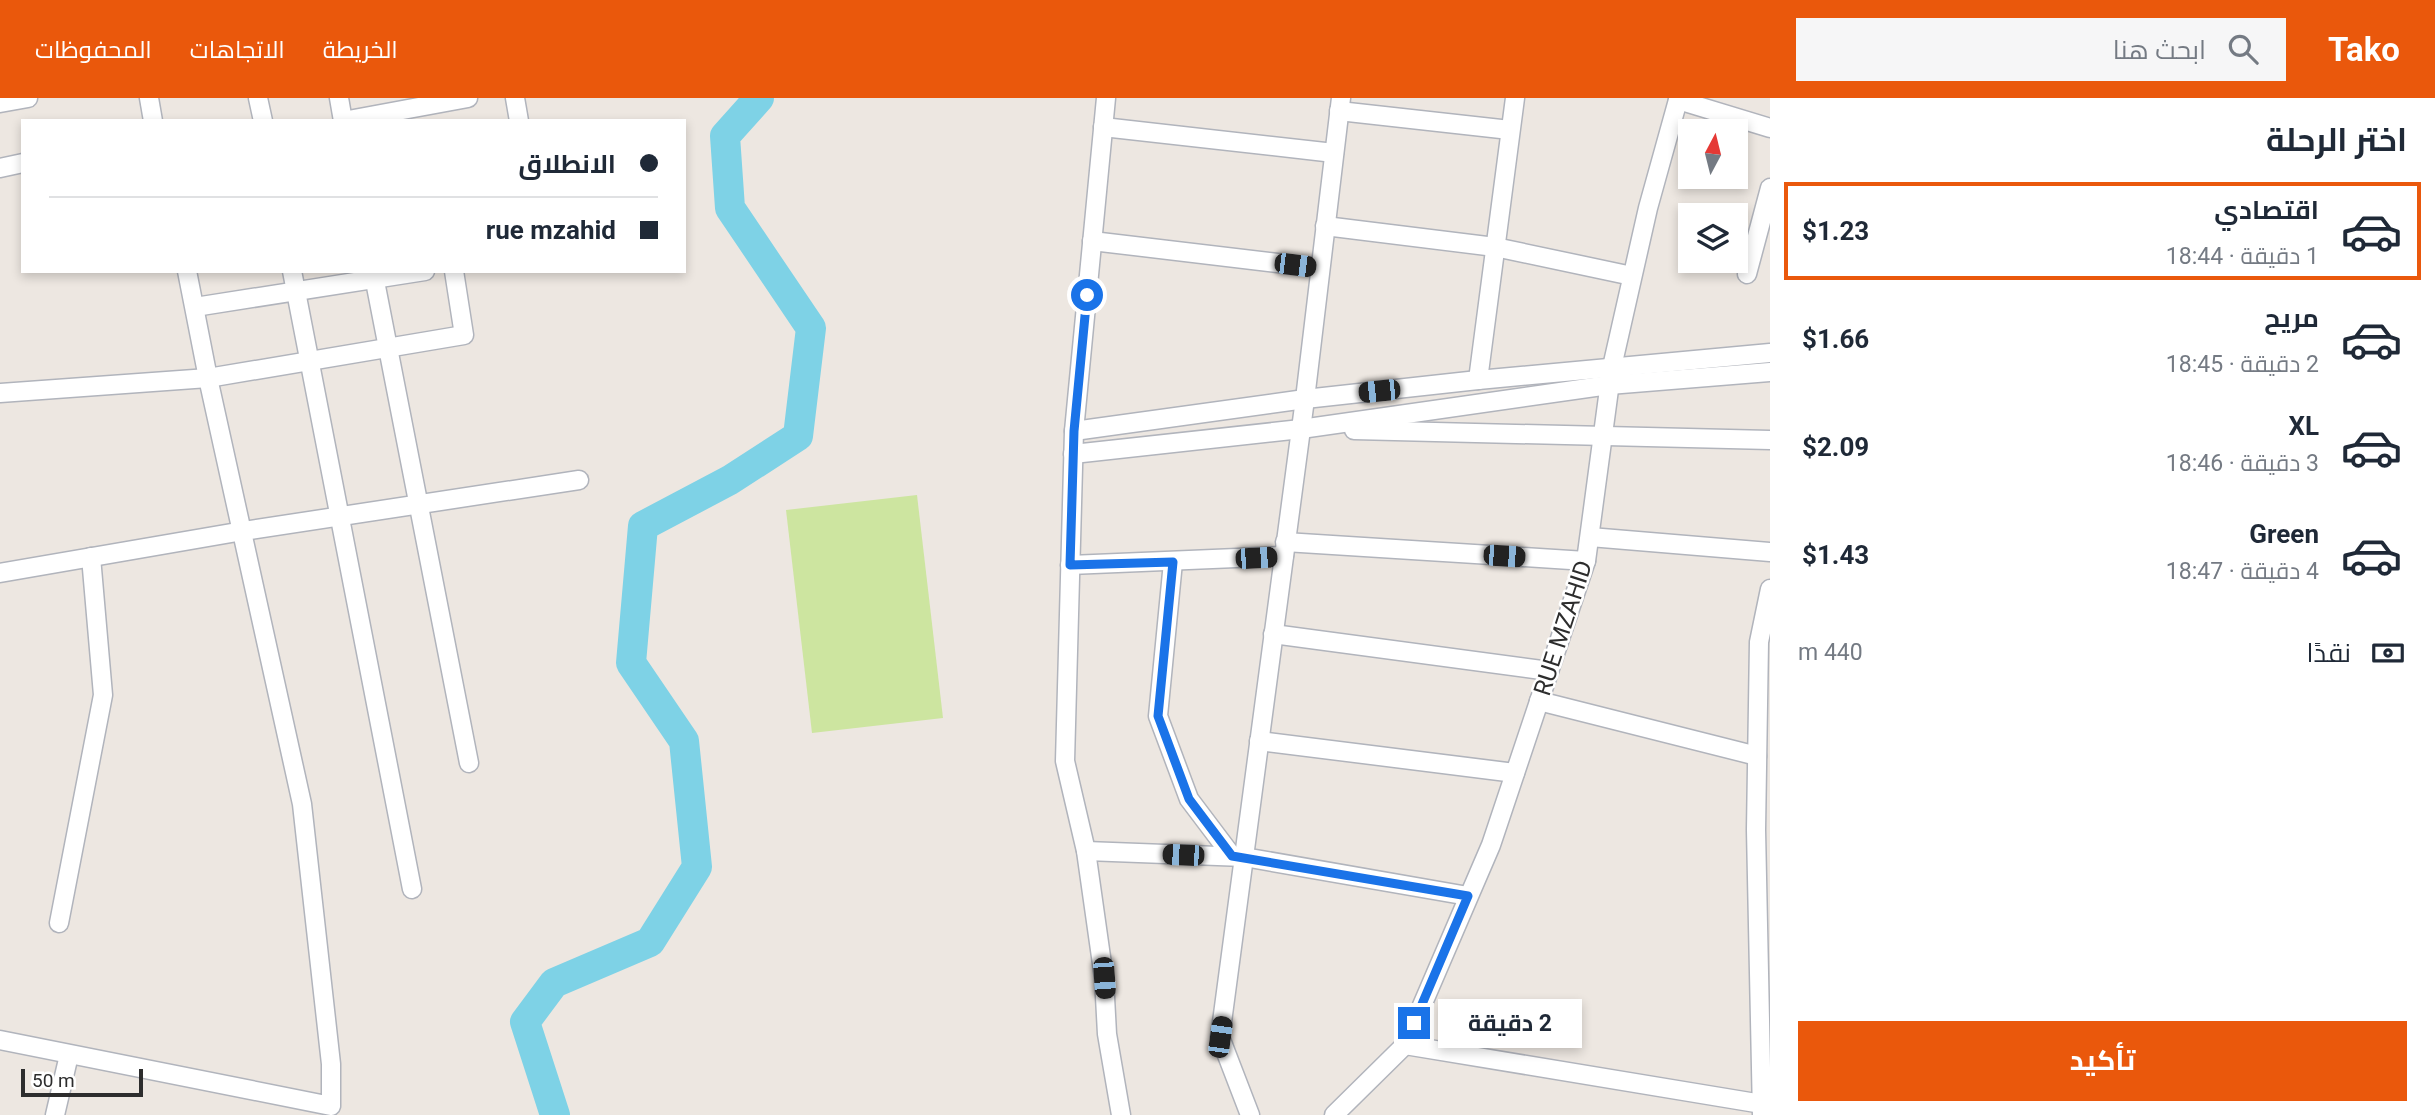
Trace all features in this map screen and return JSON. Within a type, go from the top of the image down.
[{"type":"street","points":[[149,98],[153,119]]},
{"type":"street","points":[[258,98],[262,119]]},
{"type":"street","points":[[339,98],[343,119]]},
{"type":"street","points":[[355,119],[468,98]]},
{"type":"street","points":[[515,98],[519,119]]},
{"type":"street","points":[[1106,98],[1074,431],[1065,761],[1086,851],[1104,978],[1107,1034],[1121,1115]]},
{"type":"street","points":[[1478,380],[1514,98]]},
{"type":"street","points":[[1680,99],[1770,128]]},
{"type":"street","name":"RUE MZAHID","points":[[1334,1115],[1349,1108],[1405,1045],[1491,845],[1586,561],[1611,376],[1648,208],[1680,99]]},
{"type":"street","points":[[1250,1115],[1220,1037],[1238,856],[1259,741],[1285,550],[1340,104],[1510,130]]},
{"type":"street","points":[[1103,127],[1334,153]]},
{"type":"street","points":[[0,168],[21,163]]},
{"type":"street","points":[[1747,274],[1770,188]]},
{"type":"street","points":[[1325,226],[1495,247],[1632,275]]},
{"type":"street","points":[[1092,241],[1320,268]]},
{"type":"street","points":[[0,1040],[331,1105],[331,1064],[302,804],[187,273]]},
{"type":"street","points":[[292,273],[412,889]]},
{"type":"street","points":[[195,307],[296,291],[373,275],[399,273]]},
{"type":"street","points":[[0,393],[208,378],[464,335],[454,273]]},
{"type":"street","points":[[373,275],[469,763]]},
{"type":"street","points":[[1073,454],[1301,429],[1611,376],[1770,353]]},
{"type":"street","points":[[1074,431],[1305,399],[1478,380],[1770,372]]},
{"type":"street","points":[[1301,429],[1770,440]]},
{"type":"street","points":[[0,573],[243,531],[579,480]]},
{"type":"street","points":[[1590,537],[1770,552]]},
{"type":"street","points":[[1070,565],[1173,562],[1285,550],[1586,561]]},
{"type":"street","points":[[59,923],[103,695],[91,557]]},
{"type":"street","points":[[1173,562],[1158,716],[1189,799],[1238,856]]},
{"type":"street","points":[[1405,1045],[1762,1110],[1763,807],[1757,756],[1759,642],[1770,589]]},
{"type":"street","points":[[1273,634],[1549,671]]},
{"type":"street","points":[[1539,701],[1757,756]]},
{"type":"street","points":[[1259,741],[1515,773]]},
{"type":"street","points":[[1086,851],[1238,856],[1468,896]]},
{"type":"street","points":[[55,1115],[69,1055]]},
{"type":"green space","points":[[917,495],[943,718],[812,733],[786,510]]},
{"type":"waterway","points":[[555,1115],[525,1022],[554,983],[650,942],[697,867],[684,741],[631,663],[643,526],[730,480],[798,436],[811,328],[730,208],[725,136],[759,98]]},
{"type":"route","points":[[1087,295],[1074,431],[1070,565],[1173,562],[1158,716],[1189,799],[1232,856],[1468,896],[1414,1023]]}]
